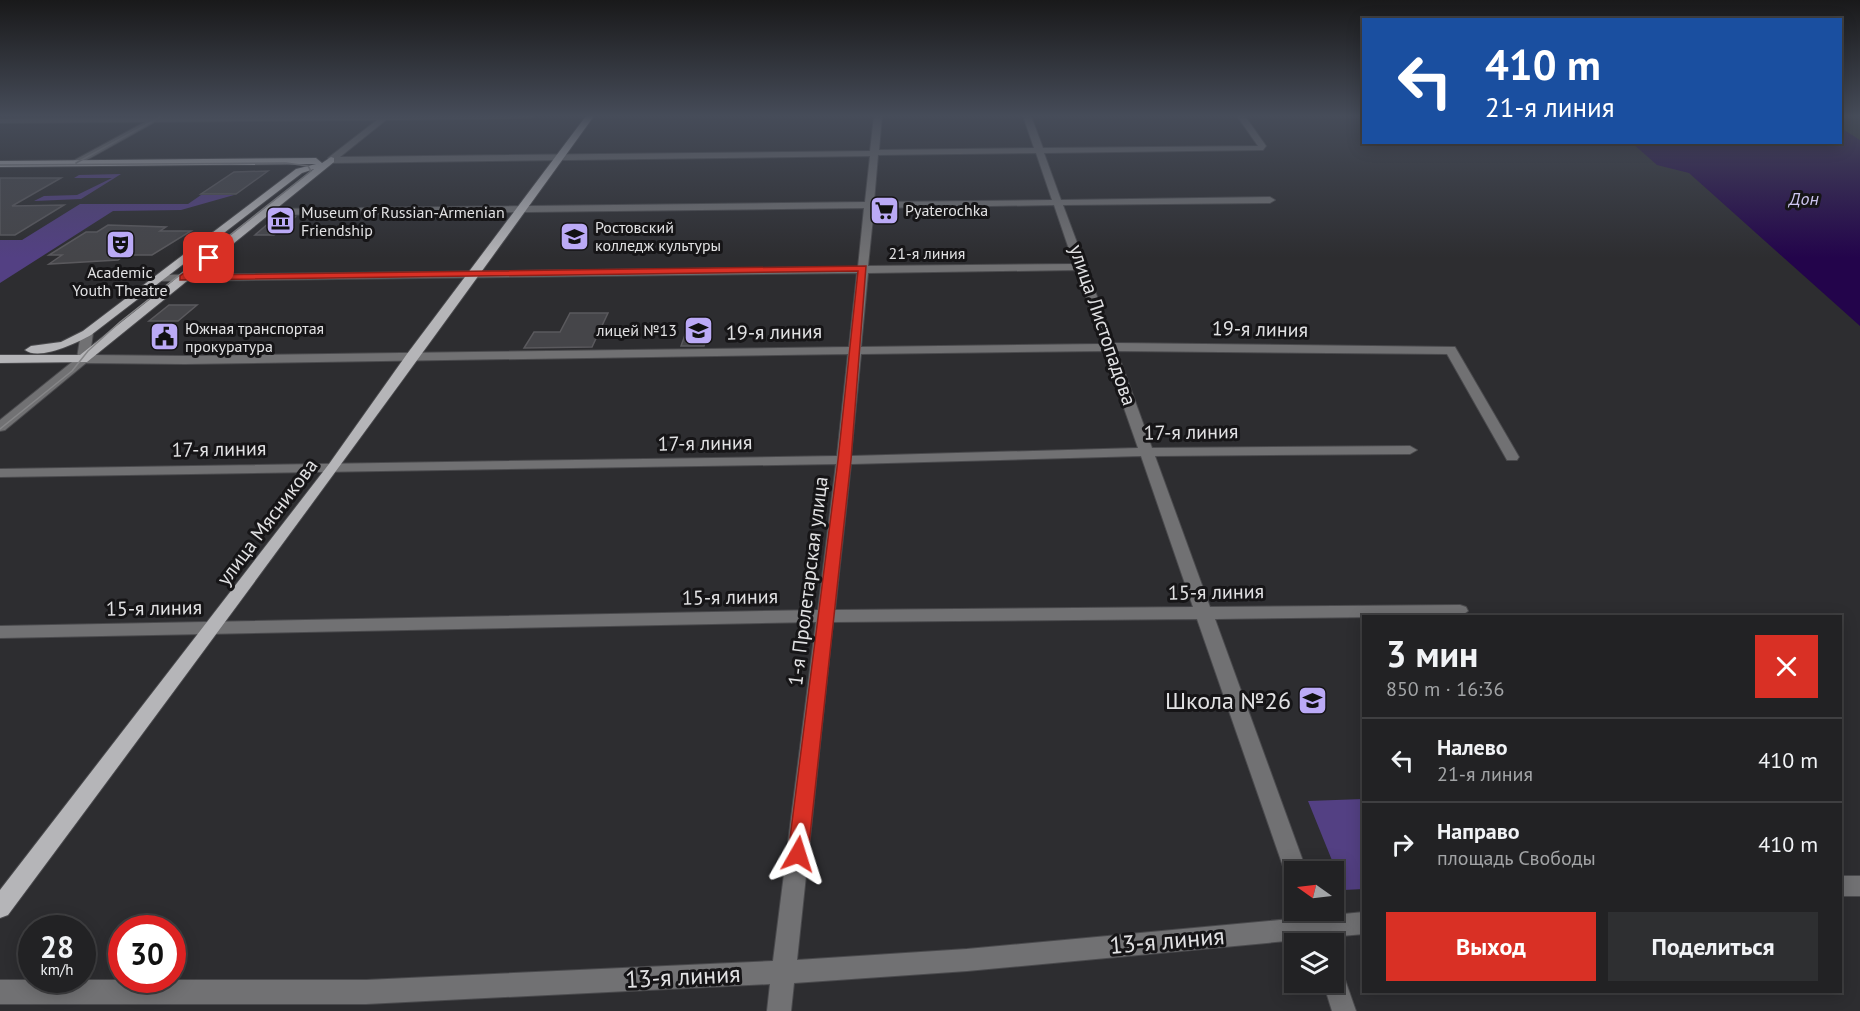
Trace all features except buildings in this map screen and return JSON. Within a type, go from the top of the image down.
[{"type":"main road","points":[[0,166],[127,163]]},
{"type":"main road","points":[[0,350],[34,350],[64,345],[87,333],[299,171],[322,163]]},
{"type":"main road","points":[[0,359],[82,359],[327,163]]},
{"type":"main road","name":"улица Мясникова","points":[[0,908],[334,467],[411,357],[556,163]]},
{"type":"main road","points":[[0,166],[268,165],[293,168],[299,171]]},
{"type":"street","name":"1-я Пролетарская улица","points":[[779,1011],[844,460],[873,163]]},
{"type":"street","name":"улица Листопадова","points":[[1044,163],[1292,861]]},
{"type":"street","points":[[266,212],[523,207],[1270,200]]},
{"type":"street","name":"21-я линия","points":[[159,278],[1083,267]]},
{"type":"street","points":[[0,427],[82,359],[87,333]]},
{"type":"street","name":"19-я линия","points":[[82,359],[411,357],[1110,347],[1451,350],[1512,457]]},
{"type":"street","name":"17-я линия","points":[[0,473],[844,460],[1147,452],[1410,450]]},
{"type":"street","name":"15-я линия","points":[[0,632],[824,616],[1118,616],[1204,612],[1460,611]]},
{"type":"street","points":[[1842,886],[1860,886]]},
{"type":"street","name":"13-я линия","points":[[0,992],[366,992],[785,972],[967,960],[1362,923]]},
{"type":"street","points":[[1338,993],[1344,1011]]},
{"type":"shaded area","points":[[121,174],[81,199],[34,201],[44,196],[77,195],[112,178],[74,178],[79,175]]},
{"type":"shaded area","points":[[201,195],[234,195],[181,210],[113,211],[0,283],[0,240],[22,240],[80,204],[188,204]]},
{"type":"shaded area","points":[[1362,799],[1362,889],[1344,890],[1344,861],[1332,861],[1308,801]]},
{"type":"water","name":"Дон","points":[[1655,163],[1860,163],[1860,326],[1689,173]]},
{"type":"tram line","points":[[0,165],[260,163]]},
{"type":"tram line","points":[[0,429],[72,371],[88,351],[120,322],[311,171],[308,166],[287,163]]},
{"type":"place","name":"Pyaterochka","points":[[884,210]]},
{"type":"place","name":"Museum of Russian-Armenian Friendship","points":[[280,221]]},
{"type":"place","name":"Ростовский колледж культуры","points":[[574,236]]},
{"type":"place","name":"Academic Youth Theatre","points":[[120,244]]},
{"type":"place","name":"лицей №13","points":[[698,330]]},
{"type":"place","name":"Южная транспортая прокуратура","points":[[164,337]]},
{"type":"place","name":"Школа №26","points":[[1312,701]]},
{"type":"route","points":[[209,258],[184,278],[863,268],[844,460],[798,854]]}]
